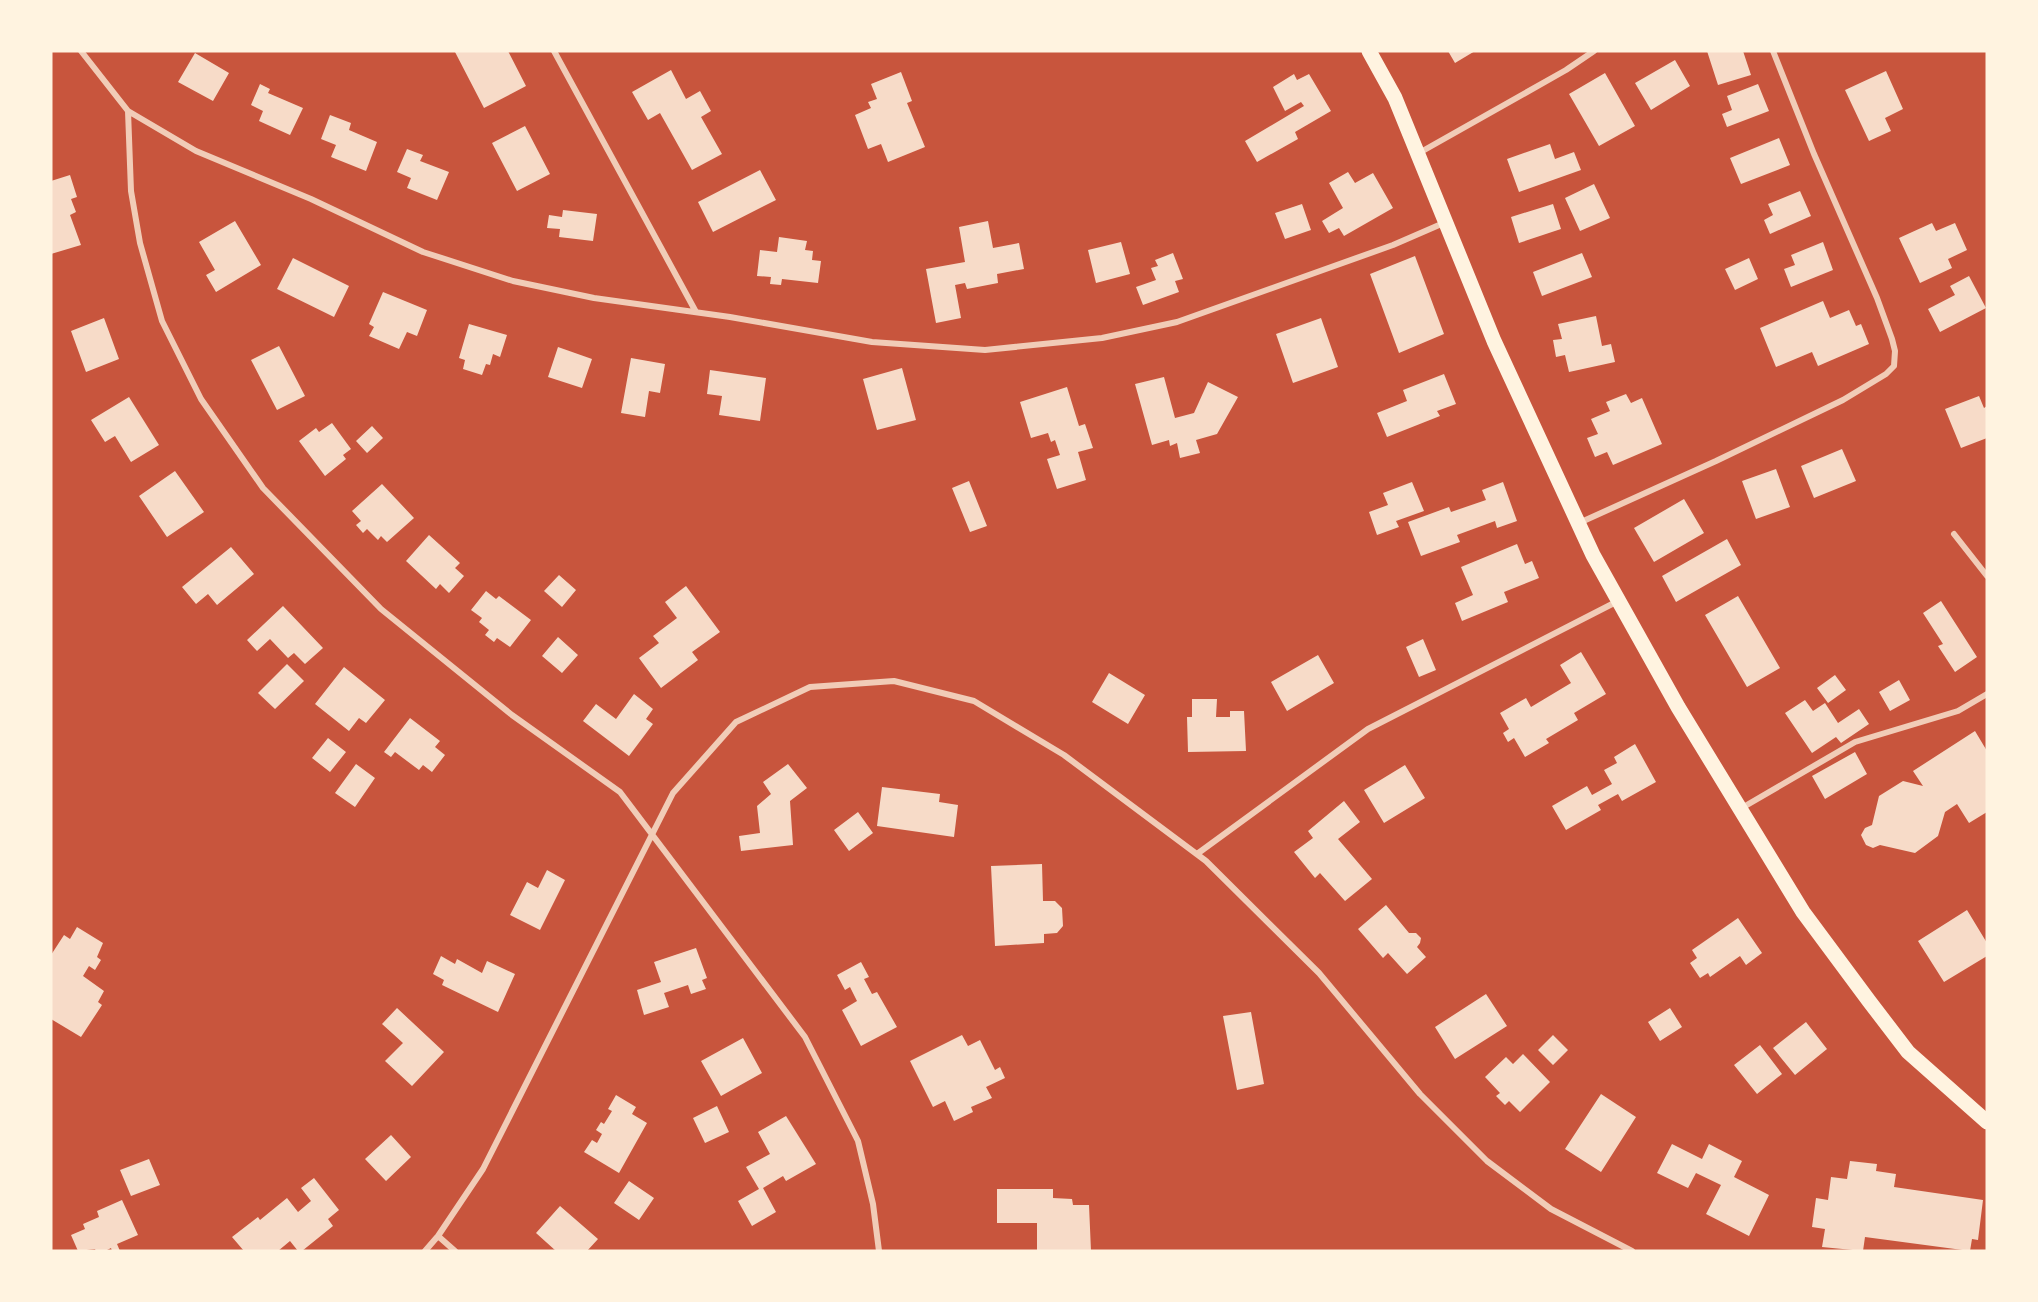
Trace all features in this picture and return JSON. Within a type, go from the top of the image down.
[{"type":"main road","points":[[1369,51],[1395,98],[1494,341],[1578,524],[1678,708],[1803,912],[1908,1052],[1987,1122]]},
{"type":"street","points":[[81,51],[128,111],[196,151],[311,199],[423,252],[513,281],[594,298],[696,312],[872,342],[985,350],[1102,338],[1177,322],[1393,245],[1446,222]]},
{"type":"street","points":[[554,51],[696,312]]},
{"type":"street","points":[[1419,153],[1566,70],[1594,51]]},
{"type":"street","points":[[1578,524],[1843,400],[1886,374],[1894,366],[1893,345],[1880,308],[1773,51]]},
{"type":"street","points":[[128,111],[131,191],[140,243],[162,321],[201,399],[262,486],[381,609],[512,715],[620,792],[805,1037],[858,1141],[873,1204],[879,1251]]},
{"type":"street","points":[[1954,534],[1987,576]]},
{"type":"street","points":[[1197,854],[1368,729],[1618,601]]},
{"type":"street","points":[[425,1251],[438,1236],[483,1169],[673,793],[736,722],[810,687],[894,681],[974,701],[1064,754],[1197,854],[1319,973],[1420,1094],[1487,1161],[1551,1209],[1632,1251]]},
{"type":"street","points":[[1739,810],[1842,748],[1869,737],[1958,711],[1987,694]]},
{"type":"street","points":[[438,1236],[455,1251]]},
{"type":"building","points":[[508,51],[526,86],[484,108],[455,52]]},
{"type":"building","points":[[1448,51],[1475,51],[1455,63]]},
{"type":"building","points":[[1707,51],[1743,51],[1751,75],[1718,85]]},
{"type":"building","points":[[195,53],[229,73],[213,101],[178,82]]},
{"type":"building","points":[[1675,60],[1690,86],[1651,110],[1635,83]]},
{"type":"building","points":[[671,70],[686,99],[700,91],[711,111],[701,117],[722,154],[692,170],[660,113],[648,120],[632,92]]},
{"type":"building","points":[[1886,71],[1903,109],[1885,118],[1891,131],[1869,141],[1845,90]]},
{"type":"building","points":[[901,72],[912,101],[907,103],[925,147],[888,162],[881,144],[868,149],[855,115],[871,108],[868,102],[877,99],[871,84]]},
{"type":"building","points":[[1605,73],[1635,126],[1599,146],[1569,94]]},
{"type":"building","points":[[1294,74],[1297,80],[1309,74],[1331,111],[1295,132],[1298,139],[1257,162],[1245,141],[1304,106],[1301,102],[1285,111],[1273,87]]},
{"type":"building","points":[[260,84],[270,89],[268,93],[303,108],[290,135],[259,121],[263,111],[251,105]]},
{"type":"building","points":[[1758,84],[1769,111],[1727,127],[1722,114],[1732,110],[1727,96]]},
{"type":"building","points":[[330,115],[351,123],[349,130],[377,142],[366,171],[331,157],[336,145],[321,139]]},
{"type":"building","points":[[525,126],[550,174],[517,191],[492,143]]},
{"type":"building","points":[[1779,138],[1790,165],[1741,184],[1730,158]]},
{"type":"building","points":[[1550,144],[1555,159],[1574,152],[1581,170],[1519,192],[1507,159]]},
{"type":"building","points":[[407,149],[423,155],[420,161],[449,172],[437,200],[407,188],[411,178],[397,172]]},
{"type":"building","points":[[760,170],[776,200],[713,232],[698,202]]},
{"type":"building","points":[[1348,172],[1355,183],[1373,173],[1393,208],[1344,236],[1339,228],[1329,233],[1322,221],[1343,208],[1329,183]]},
{"type":"building","points":[[70,175],[77,197],[71,199],[76,212],[70,215],[81,245],[51,254],[51,181]]},
{"type":"building","points":[[1594,184],[1610,218],[1580,231],[1565,198]]},
{"type":"building","points":[[1800,191],[1811,216],[1770,234],[1764,220],[1773,215],[1768,204]]},
{"type":"building","points":[[1302,204],[1311,230],[1285,239],[1275,213]]},
{"type":"building","points":[[1553,204],[1561,229],[1519,243],[1511,217]]},
{"type":"building","points":[[563,210],[597,214],[593,241],[559,237],[560,229],[547,228],[549,215],[562,217]]},
{"type":"building","points":[[235,221],[261,265],[216,292],[206,275],[215,270],[199,242]]},
{"type":"building","points":[[988,221],[993,248],[1019,243],[1024,269],[997,274],[998,283],[967,289],[965,283],[955,285],[961,318],[936,323],[926,269],[965,262],[959,227]]},
{"type":"building","points":[[1932,223],[1936,231],[1955,223],[1967,250],[1948,259],[1952,268],[1920,283],[1899,238]]},
{"type":"building","points":[[779,237],[807,241],[805,250],[813,251],[812,260],[821,261],[818,283],[782,279],[781,285],[770,284],[771,277],[757,276],[760,250],[777,252]]},
{"type":"building","points":[[1121,242],[1130,274],[1096,283],[1088,250]]},
{"type":"building","points":[[1823,242],[1833,270],[1791,287],[1784,269],[1795,265],[1791,255]]},
{"type":"building","points":[[1173,253],[1183,279],[1175,281],[1179,292],[1143,305],[1136,287],[1156,280],[1151,268],[1158,266],[1155,260]]},
{"type":"building","points":[[1582,253],[1592,277],[1542,296],[1533,272]]},
{"type":"building","points":[[1415,256],[1444,334],[1399,353],[1370,274]]},
{"type":"building","points":[[293,258],[349,286],[334,317],[277,289]]},
{"type":"building","points":[[1749,258],[1758,279],[1735,290],[1725,269]]},
{"type":"building","points":[[1969,276],[1986,308],[1940,332],[1928,309],[1955,295],[1950,286]]},
{"type":"building","points":[[383,292],[427,310],[417,336],[407,332],[399,349],[369,336],[374,327],[369,324]]},
{"type":"building","points":[[1823,301],[1830,318],[1849,310],[1856,326],[1861,324],[1869,344],[1818,366],[1812,352],[1776,367],[1760,328]]},
{"type":"building","points":[[1596,316],[1602,346],[1611,344],[1615,362],[1569,372],[1565,355],[1556,357],[1553,340],[1562,339],[1558,324]]},
{"type":"building","points":[[104,318],[119,359],[86,372],[71,331]]},
{"type":"building","points":[[1321,318],[1338,367],[1293,383],[1276,334]]},
{"type":"building","points":[[469,324],[507,335],[500,357],[493,354],[490,365],[486,364],[482,375],[463,369],[465,360],[459,358]]},
{"type":"building","points":[[279,346],[305,396],[277,410],[251,360]]},
{"type":"building","points":[[558,347],[592,359],[582,388],[548,377]]},
{"type":"building","points":[[631,358],[665,364],[660,393],[649,391],[645,417],[621,413]]},
{"type":"building","points":[[902,368],[916,420],[877,430],[863,379]]},
{"type":"building","points":[[710,370],[766,378],[760,421],[719,415],[722,396],[707,394]]},
{"type":"building","points":[[1444,374],[1456,404],[1437,411],[1440,416],[1387,437],[1377,413],[1407,401],[1403,390]]},
{"type":"building","points":[[1164,377],[1175,418],[1194,413],[1208,382],[1238,397],[1217,434],[1196,440],[1200,453],[1180,458],[1177,443],[1170,446],[1169,440],[1152,445],[1135,384]]},
{"type":"building","points":[[1067,387],[1079,426],[1085,424],[1093,448],[1078,452],[1086,480],[1057,489],[1047,459],[1060,455],[1055,440],[1051,442],[1048,433],[1031,438],[1020,402]]},
{"type":"building","points":[[1626,394],[1631,403],[1642,398],[1662,444],[1613,465],[1607,452],[1595,457],[1587,438],[1598,434],[1591,419],[1610,411],[1606,402]]},
{"type":"building","points":[[1979,396],[1984,408],[1987,406],[1987,438],[1961,448],[1945,409]]},
{"type":"building","points":[[129,397],[159,445],[131,462],[115,436],[105,442],[91,420]]},
{"type":"building","points":[[332,423],[351,449],[343,455],[346,459],[325,476],[299,441],[316,428],[319,432]]},
{"type":"building","points":[[372,426],[383,438],[367,453],[356,441]]},
{"type":"building","points":[[1842,449],[1856,481],[1814,498],[1801,466]]},
{"type":"building","points":[[1776,469],[1790,507],[1756,519],[1742,481]]},
{"type":"building","points":[[175,471],[204,512],[167,537],[139,496]]},
{"type":"building","points":[[969,481],[987,526],[970,532],[952,488]]},
{"type":"building","points":[[1412,482],[1424,511],[1396,521],[1399,527],[1377,535],[1369,512],[1388,505],[1383,493]]},
{"type":"building","points":[[1503,482],[1517,521],[1497,528],[1495,521],[1457,535],[1460,542],[1421,556],[1408,522],[1449,507],[1451,512],[1486,500],[1482,490]]},
{"type":"building","points":[[382,484],[414,518],[387,542],[381,536],[378,540],[367,529],[363,533],[356,525],[361,521],[352,511]]},
{"type":"building","points":[[1684,499],[1704,533],[1654,562],[1634,528]]},
{"type":"building","points":[[429,535],[460,563],[455,568],[464,576],[449,593],[440,584],[436,589],[406,561]]},
{"type":"building","points":[[1727,539],[1741,565],[1676,602],[1662,576]]},
{"type":"building","points":[[1517,544],[1525,564],[1532,561],[1539,578],[1504,592],[1508,602],[1462,621],[1455,603],[1473,595],[1461,567]]},
{"type":"building","points":[[231,547],[254,574],[217,605],[208,594],[196,604],[182,587]]},
{"type":"building","points":[[559,575],[576,590],[562,607],[544,591]]},
{"type":"building","points":[[686,586],[720,632],[692,652],[698,660],[661,688],[639,658],[659,643],[653,636],[677,618],[665,602]]},
{"type":"building","points":[[486,591],[496,599],[499,596],[531,620],[510,647],[497,638],[494,642],[485,635],[489,630],[479,622],[482,618],[471,610]]},
{"type":"building","points":[[1738,596],[1780,668],[1747,687],[1705,615]]},
{"type":"building","points":[[1941,601],[1977,657],[1955,672],[1938,646],[1943,644],[1923,613]]},
{"type":"building","points":[[283,606],[323,648],[305,664],[294,653],[288,658],[270,639],[257,651],[247,640]]},
{"type":"building","points":[[558,637],[578,655],[562,673],[542,656]]},
{"type":"building","points":[[1423,639],[1436,670],[1419,677],[1406,647]]},
{"type":"building","points":[[1581,652],[1606,694],[1574,713],[1578,720],[1546,739],[1549,743],[1525,757],[1514,738],[1508,742],[1503,733],[1509,729],[1500,713],[1526,698],[1531,707],[1571,683],[1560,665]]},
{"type":"building","points":[[1318,655],[1334,683],[1287,711],[1271,682]]},
{"type":"building","points":[[287,664],[304,681],[275,709],[258,693]]},
{"type":"building","points":[[344,667],[385,700],[366,723],[359,718],[349,731],[315,704]]},
{"type":"building","points":[[1109,673],[1145,695],[1128,724],[1092,702]]},
{"type":"building","points":[[1835,675],[1846,690],[1828,703],[1817,688]]},
{"type":"building","points":[[1899,680],[1910,700],[1890,711],[1879,692]]},
{"type":"building","points":[[634,694],[653,709],[646,719],[653,724],[629,756],[583,721],[596,704],[616,719]]},
{"type":"building","points":[[1192,699],[1217,699],[1216,717],[1230,717],[1230,711],[1244,711],[1246,751],[1188,752],[1187,717],[1192,717]]},
{"type":"building","points":[[1805,700],[1813,711],[1825,703],[1838,723],[1859,709],[1869,724],[1841,743],[1836,737],[1812,753],[1785,713]]},
{"type":"building","points":[[410,718],[440,741],[435,747],[445,755],[432,772],[423,765],[419,770],[395,752],[391,757],[384,752]]},
{"type":"building","points":[[1975,731],[1987,751],[1987,812],[1969,823],[1957,804],[1945,812],[1938,836],[1915,853],[1880,845],[1873,848],[1866,845],[1861,835],[1865,828],[1872,825],[1879,796],[1903,781],[1923,786],[1913,771]]},
{"type":"building","points":[[328,738],[346,752],[330,772],[312,758]]},
{"type":"building","points":[[1635,744],[1656,782],[1622,801],[1618,794],[1598,805],[1601,810],[1566,830],[1552,806],[1587,786],[1592,795],[1612,784],[1604,770],[1617,763],[1614,757]]},
{"type":"building","points":[[1855,752],[1867,774],[1825,799],[1812,776]]},
{"type":"building","points":[[356,764],[375,778],[355,807],[335,793]]},
{"type":"building","points":[[788,764],[807,788],[790,801],[793,845],[741,851],[739,836],[760,833],[757,806],[771,794],[763,782]]},
{"type":"building","points":[[1405,765],[1425,798],[1384,823],[1364,790]]},
{"type":"building","points":[[882,787],[940,794],[939,802],[958,805],[954,837],[877,826]]},
{"type":"building","points":[[1344,801],[1360,822],[1338,839],[1372,879],[1345,901],[1320,873],[1315,878],[1294,852],[1313,838],[1308,831]]},
{"type":"building","points":[[858,812],[873,833],[849,851],[834,830]]},
{"type":"building","points":[[1042,864],[1043,901],[1055,901],[1062,908],[1063,926],[1057,933],[1044,934],[1044,943],[995,946],[991,866]]},
{"type":"building","points":[[547,870],[565,880],[540,930],[510,915],[527,882],[538,888]]},
{"type":"building","points":[[1386,905],[1409,933],[1416,933],[1421,938],[1417,947],[1426,957],[1407,974],[1388,953],[1383,958],[1358,929]]},
{"type":"building","points":[[1967,910],[1987,943],[1987,956],[1944,982],[1918,941]]},
{"type":"building","points":[[1738,918],[1762,953],[1746,965],[1740,956],[1710,977],[1708,973],[1700,978],[1690,963],[1697,958],[1692,950]]},
{"type":"building","points":[[77,927],[103,943],[97,957],[101,960],[95,970],[89,966],[83,976],[104,991],[98,1002],[102,1005],[81,1037],[51,1019],[51,955],[64,935],[70,939]]},
{"type":"building","points":[[696,948],[707,978],[702,980],[706,989],[691,994],[688,985],[664,993],[669,1007],[644,1015],[637,990],[661,982],[654,962]]},
{"type":"building","points":[[441,956],[455,964],[457,959],[482,973],[487,961],[515,974],[498,1012],[442,985],[444,980],[433,974]]},
{"type":"building","points":[[861,962],[869,977],[864,979],[872,994],[877,992],[897,1027],[861,1046],[842,1010],[857,1001],[850,987],[845,990],[837,975]]},
{"type":"building","points":[[1486,994],[1507,1026],[1455,1059],[1435,1027]]},
{"type":"building","points":[[397,1008],[444,1052],[412,1086],[385,1061],[403,1043],[382,1024]]},
{"type":"building","points":[[1670,1008],[1682,1027],[1660,1041],[1648,1022]]},
{"type":"building","points":[[1251,1012],[1264,1084],[1237,1090],[1223,1016]]},
{"type":"building","points":[[1806,1022],[1827,1049],[1795,1075],[1773,1048]]},
{"type":"building","points":[[962,1035],[968,1046],[980,1040],[995,1070],[1000,1067],[1005,1078],[986,1087],[992,1098],[971,1107],[973,1112],[954,1121],[945,1101],[933,1107],[910,1061]]},
{"type":"building","points":[[1553,1035],[1568,1050],[1553,1065],[1538,1050]]},
{"type":"building","points":[[743,1038],[762,1073],[721,1096],[701,1061]]},
{"type":"building","points":[[1760,1045],[1782,1074],[1757,1094],[1734,1065]]},
{"type":"building","points":[[1523,1054],[1550,1082],[1520,1112],[1509,1101],[1505,1105],[1496,1096],[1500,1093],[1485,1077],[1506,1057],[1513,1064]]},
{"type":"building","points":[[1601,1094],[1636,1117],[1601,1172],[1565,1149]]},
{"type":"building","points":[[616,1095],[636,1107],[632,1114],[647,1123],[619,1173],[584,1152],[592,1140],[597,1143],[602,1134],[596,1130],[601,1122],[604,1124],[612,1111],[608,1109]]},
{"type":"building","points":[[717,1106],[729,1132],[705,1143],[693,1118]]},
{"type":"building","points":[[786,1116],[816,1164],[786,1181],[783,1176],[763,1188],[776,1212],[752,1226],[738,1201],[759,1189],[746,1167],[770,1154],[758,1132]]},
{"type":"building","points":[[391,1135],[411,1157],[386,1181],[365,1159]]},
{"type":"building","points":[[1672,1144],[1702,1159],[1709,1144],[1742,1161],[1734,1177],[1769,1195],[1749,1236],[1706,1214],[1721,1185],[1696,1173],[1688,1188],[1657,1173]]},
{"type":"building","points":[[149,1159],[160,1185],[131,1196],[120,1170]]},
{"type":"building","points":[[1850,1161],[1877,1164],[1876,1171],[1896,1174],[1894,1187],[1983,1200],[1978,1240],[1972,1239],[1970,1251],[1865,1237],[1863,1251],[1822,1247],[1825,1229],[1812,1227],[1816,1198],[1828,1200],[1831,1177],[1847,1179]]},
{"type":"building","points":[[314,1178],[339,1210],[328,1219],[333,1226],[302,1251],[298,1251],[290,1241],[278,1251],[244,1251],[232,1237],[258,1217],[260,1220],[287,1198],[298,1212],[311,1201],[301,1188]]},
{"type":"building","points":[[629,1181],[654,1198],[639,1220],[614,1203]]},
{"type":"building","points":[[997,1189],[1053,1189],[1053,1198],[1072,1199],[1073,1205],[1089,1205],[1091,1251],[1037,1251],[1037,1223],[997,1223]]},
{"type":"building","points":[[122,1200],[138,1235],[117,1244],[120,1251],[112,1251],[111,1248],[105,1251],[95,1249],[78,1251],[71,1235],[85,1229],[83,1224],[99,1217],[97,1211]]},
{"type":"building","points":[[560,1206],[598,1239],[587,1251],[556,1251],[536,1233]]}]
